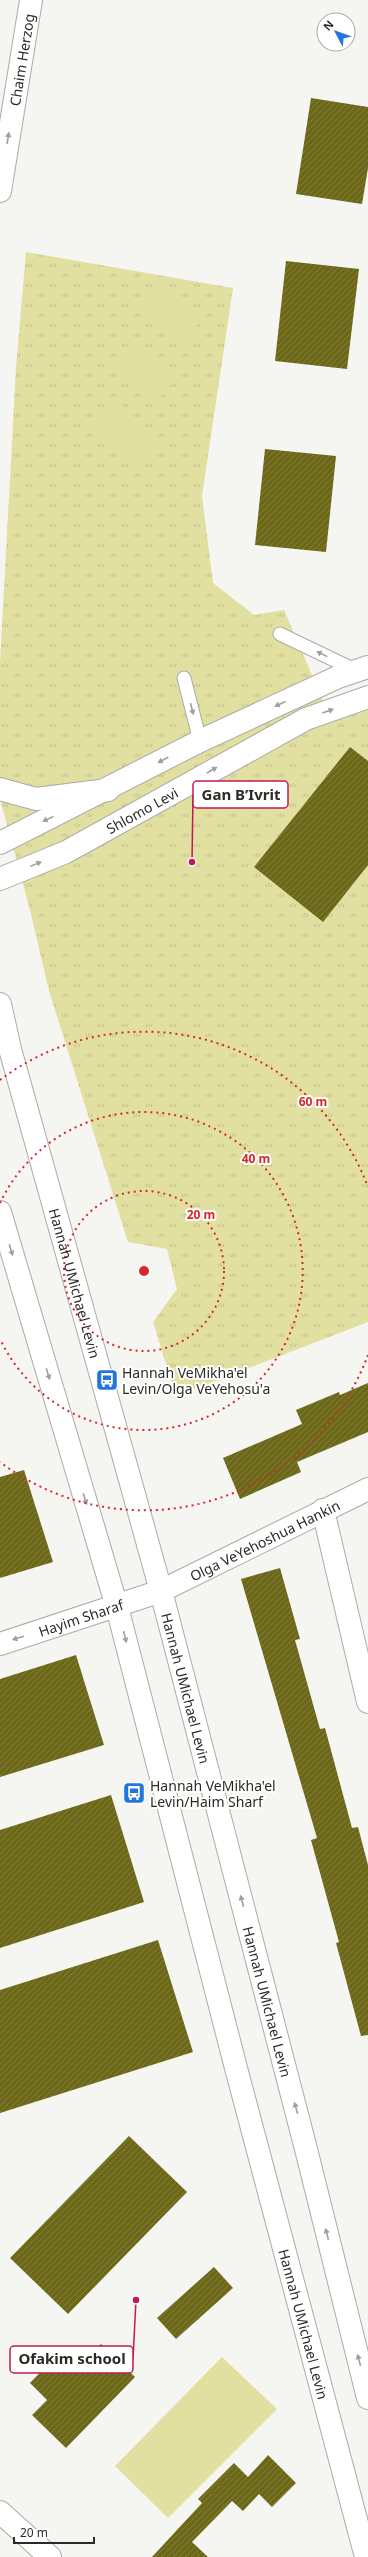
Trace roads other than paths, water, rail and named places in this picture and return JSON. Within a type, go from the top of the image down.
[{"type":"main road","name":"Chaim Herzog","points":[[0,191],[31,0]]},
{"type":"main road","points":[[0,843],[108,790],[200,741],[338,677],[362,669]]},
{"type":"main road","name":"Shlomo Levi","points":[[0,879],[66,852],[306,719],[368,697]]},
{"type":"main road","points":[[0,789],[36,799],[108,790]]},
{"type":"main road","name":"Hannah UMichael Levin","points":[[0,1004],[10,1049],[161,1591],[306,2149],[368,2398]]},
{"type":"main road","name":"Hannah UMichael Levin","points":[[0,1212],[117,1607],[236,2068],[366,2557]]},
{"type":"main road","name":"Olga VeYehoshua Hankin","points":[[161,1591],[368,1489]]},
{"type":"main road","points":[[323,1510],[368,1702]]},
{"type":"main road","name":"Hayim Sharaf","points":[[0,1644],[117,1607],[161,1591]]},
{"type":"main road","points":[[0,2512],[50,2557]]},
{"type":"lane","points":[[280,634],[362,669]]},
{"type":"lane","points":[[184,678],[200,741]]},
{"type":"place","name":"Gan B’Ivrit","points":[[192,862]]},
{"type":"place","name":"Hannah VeMikha'el Levin/Olga VeYehosu'a","points":[[107,1380]]},
{"type":"place","name":"Hannah VeMikha'el Levin/Haim Sharf","points":[[134,1793]]},
{"type":"place","name":"Ofakim school","points":[[136,2300]]}]
